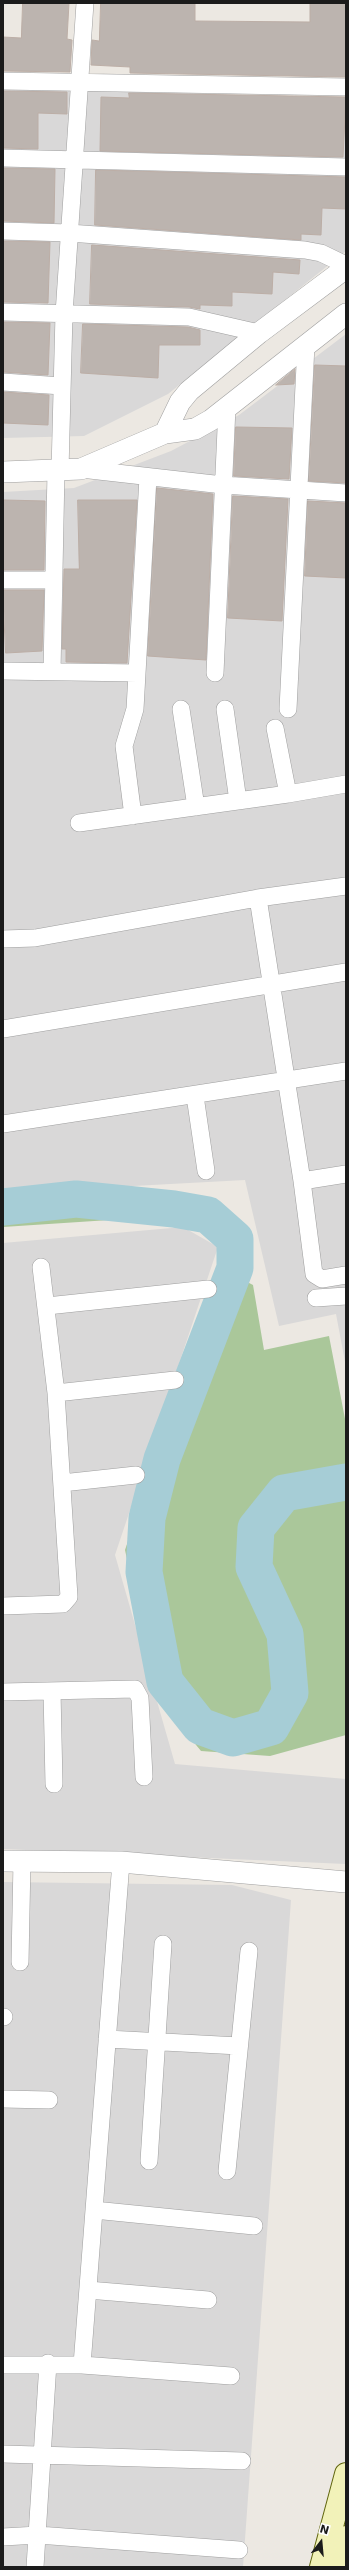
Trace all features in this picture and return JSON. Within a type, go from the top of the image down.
[{"type":"main road","points":[[321,2567],[346,2474]]},
{"type":"main road","points":[[338,2567],[346,2537]]},
{"type":"street","points":[[52,671],[53,580],[64,314],[85,3]]},
{"type":"street","points":[[3,81],[79,81],[346,87]]},
{"type":"street","points":[[3,158],[346,167]]},
{"type":"street","points":[[3,231],[70,233],[309,250],[346,266],[189,391],[180,402],[165,433]]},
{"type":"street","points":[[3,312],[189,317],[260,333]]},
{"type":"street","points":[[81,469],[165,433],[195,429],[227,407],[346,314]]},
{"type":"street","points":[[288,709],[306,345]]},
{"type":"street","points":[[3,382],[62,386]]},
{"type":"street","points":[[215,673],[227,407]]},
{"type":"street","points":[[3,472],[81,469],[148,478],[223,485],[346,493]]},
{"type":"street","points":[[133,816],[124,746],[135,710],[148,478]]},
{"type":"street","points":[[3,580],[53,580]]},
{"type":"street","points":[[3,670],[137,673]]},
{"type":"street","points":[[180,709],[196,807]]},
{"type":"street","points":[[225,709],[238,801]]},
{"type":"street","points":[[275,728],[288,794]]},
{"type":"street","points":[[78,823],[288,794],[346,784]]},
{"type":"street","points":[[3,939],[34,938],[258,898],[346,886]]},
{"type":"street","points":[[258,898],[302,1181],[314,1274],[322,1279],[346,1276]]},
{"type":"street","points":[[3,1030],[346,972]]},
{"type":"street","points":[[3,1124],[346,1072]]},
{"type":"street","points":[[195,1096],[206,1171]]},
{"type":"street","points":[[302,1181],[346,1174]]},
{"type":"street","points":[[3,1606],[63,1604],[68,1600],[56,1393],[47,1306],[41,1267]]},
{"type":"street","points":[[47,1306],[208,1289]]},
{"type":"street","points":[[316,1298],[346,1296]]},
{"type":"street","points":[[56,1393],[175,1380]]},
{"type":"street","points":[[62,1483],[136,1475]]},
{"type":"street","points":[[3,1692],[135,1689],[140,1698],[144,1777]]},
{"type":"street","points":[[52,1691],[54,1784]]},
{"type":"street","points":[[20,1962],[13,1861],[121,1862],[346,1882]]},
{"type":"street","points":[[82,2365],[121,1862]]},
{"type":"street","points":[[149,2161],[159,2042],[163,1944]]},
{"type":"street","points":[[227,2171],[248,1951]]},
{"type":"street","points":[[107,2039],[239,2046]]},
{"type":"street","points":[[3,2099],[49,2100]]},
{"type":"street","points":[[94,2210],[254,2226]]},
{"type":"street","points":[[88,2290],[208,2300]]},
{"type":"street","points":[[35,2567],[48,2363]]},
{"type":"street","points":[[3,2365],[48,2363],[231,2376]]},
{"type":"street","points":[[3,2454],[43,2454],[242,2462]]},
{"type":"street","points":[[3,2537],[38,2535],[239,2550]]},
{"type":"shaded area","points":[[3,88],[346,98],[346,251],[168,394],[84,436],[3,438]]},
{"type":"shaded area","points":[[346,334],[346,1367],[336,1314],[279,1326],[245,1180],[3,1193],[3,492],[74,488],[171,451],[239,415]]},
{"type":"shaded area","points":[[183,1227],[218,1247],[115,1555],[175,1764],[346,1779],[346,1864],[3,1849],[3,1243]]},
{"type":"shaded area","points":[[3,1882],[232,1885],[291,1900],[243,2567],[3,2567]]},
{"type":"green space","points":[[95,1193],[187,1193],[155,1217],[3,1227],[3,1200]]},
{"type":"green space","points":[[222,1269],[253,1285],[264,1350],[329,1336],[346,1424],[346,1735],[270,1756],[201,1751],[164,1706],[140,1619],[125,1550],[201,1322]]},
{"type":"building","points":[[23,3],[69,3],[67,39],[72,40],[70,72],[3,71],[3,37],[21,38]]},
{"type":"building","points":[[101,3],[195,3],[195,21],[310,22],[310,3],[346,3],[346,77],[130,73],[130,67],[91,65],[92,40],[99,41]]},
{"type":"building","points":[[3,91],[67,92],[67,114],[38,113],[38,149],[3,148]]},
{"type":"building","points":[[129,93],[346,97],[343,157],[100,151],[101,97],[129,98]]},
{"type":"building","points":[[3,168],[55,169],[54,223],[3,221]]},
{"type":"building","points":[[96,170],[346,177],[346,209],[322,208],[321,235],[301,234],[301,240],[95,225]]},
{"type":"building","points":[[3,241],[50,242],[48,303],[3,302]]},
{"type":"building","points":[[92,245],[300,260],[299,274],[273,272],[272,294],[232,292],[232,306],[200,305],[200,309],[189,307],[90,304]]},
{"type":"building","points":[[3,322],[50,323],[48,375],[3,372]]},
{"type":"building","points":[[83,324],[188,327],[200,330],[200,345],[159,345],[158,378],[81,373]]},
{"type":"building","points":[[315,365],[346,366],[346,483],[309,481]]},
{"type":"building","points":[[295,369],[294,384],[276,385]]},
{"type":"building","points":[[3,392],[49,395],[48,425],[3,423]]},
{"type":"building","points":[[236,427],[292,428],[289,479],[234,476]]},
{"type":"building","points":[[157,488],[213,494],[206,660],[148,656]]},
{"type":"building","points":[[233,496],[288,499],[282,621],[228,618]]},
{"type":"building","points":[[4,500],[45,501],[44,570],[3,570]]},
{"type":"building","points":[[78,500],[137,500],[127,663],[66,662],[66,649],[62,649],[64,569],[79,569]]},
{"type":"building","points":[[308,501],[346,503],[346,578],[305,576]]},
{"type":"building","points":[[3,590],[44,590],[42,651],[6,653]]},
{"type":"waterway","points":[[3,1207],[76,1199],[174,1209],[208,1215],[235,1239],[235,1268],[162,1459],[147,1518],[144,1572],[165,1682],[200,1726],[233,1738],[271,1727],[290,1693],[285,1634],[254,1567],[256,1528],[284,1493],[346,1482]]}]
